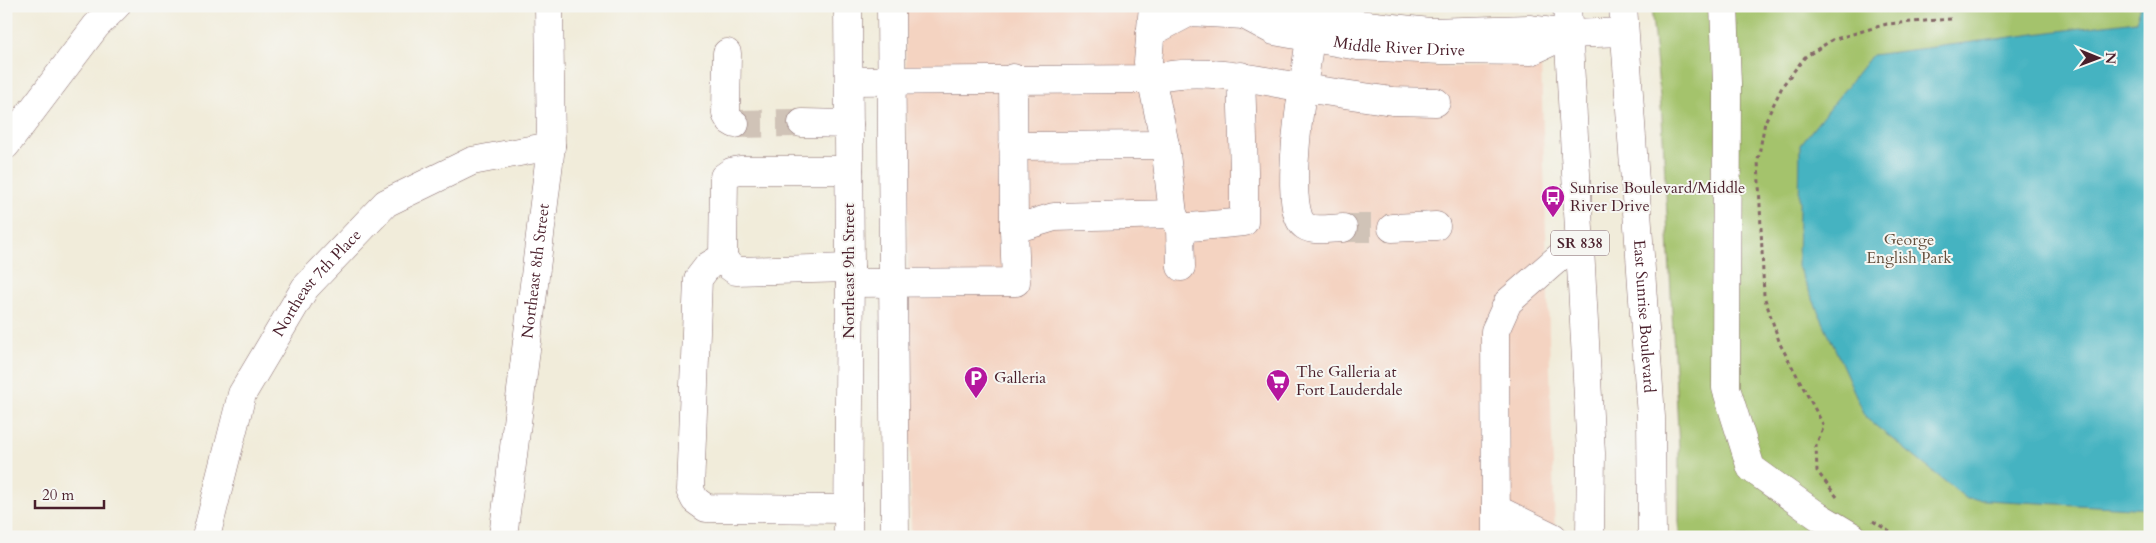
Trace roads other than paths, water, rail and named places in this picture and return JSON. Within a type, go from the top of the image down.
[{"type":"street","points":[[6,145],[96,26],[116,6]]},
{"type":"street","name":"Northeast 8th Street","points":[[503,537],[552,146],[549,6]]},
{"type":"street","name":"Northeast 9th Street","points":[[848,6],[850,275],[848,537]]},
{"type":"street","points":[[891,6],[895,537]]},
{"type":"street","points":[[1153,6],[1148,62],[1165,145],[1181,267]]},
{"type":"street","name":"Middle River Drive","points":[[1278,6],[1314,21],[1358,46],[1441,50],[1531,51],[1568,34],[1623,19]]},
{"type":"street","name":"SR 838","points":[[1567,6],[1592,452],[1590,537]]},
{"type":"street","points":[[1724,6],[1727,84],[1726,388],[1751,468],[1818,516],[1862,528]]},
{"type":"street","points":[[1150,33],[1190,12],[1241,11]]},
{"type":"street","name":"Middle River Drive","points":[[1241,11],[1274,31],[1314,21]]},
{"type":"street","name":"East Sunrise Boulevard","points":[[1623,19],[1651,417],[1652,537]]},
{"type":"street","points":[[1314,21],[1295,138],[1295,205],[1300,222],[1311,228],[1342,228]]},
{"type":"street","points":[[727,53],[726,114],[734,124]]},
{"type":"street","points":[[849,81],[1013,78],[1151,79],[1168,74],[1241,76],[1303,88],[1392,101],[1436,102]]},
{"type":"street","points":[[1014,229],[1054,217],[1244,222],[1241,76]]},
{"type":"street","points":[[849,170],[740,170],[731,172],[724,178],[723,257],[729,266],[736,271],[850,275],[893,283],[1016,282],[1013,78]]},
{"type":"street","points":[[802,124],[849,124]]},
{"type":"street","points":[[1013,146],[1165,145]]},
{"type":"street","name":"Northeast 7th Place","points":[[206,537],[242,394],[305,288],[386,203],[472,161],[552,146]]},
{"type":"street","points":[[1392,228],[1436,226]]},
{"type":"street","points":[[1496,537],[1495,331],[1508,302],[1580,239]]},
{"type":"street","points":[[723,257],[708,266],[698,279],[690,490],[695,500],[706,508],[848,509]]},
{"type":"street","points":[[1496,509],[1553,537]]},
{"type":"water","points":[[2141,6],[2150,6],[2150,509],[1967,499],[1866,418],[1798,266],[1800,145],[1872,55],[2136,21]]},
{"type":"tunnel","points":[[735,124],[802,123]]},
{"type":"tunnel","points":[[1343,228],[1392,228]]},
{"type":"place","name":"Sunrise Boulevard/Middle River Drive","points":[[1553,218]]},
{"type":"place","name":"Galleria","points":[[976,399]]},
{"type":"place","name":"The Galleria at Fort Lauderdale","points":[[1278,402]]},
{"type":"park label","name":"George English Park","points":[[1909,249]]}]
